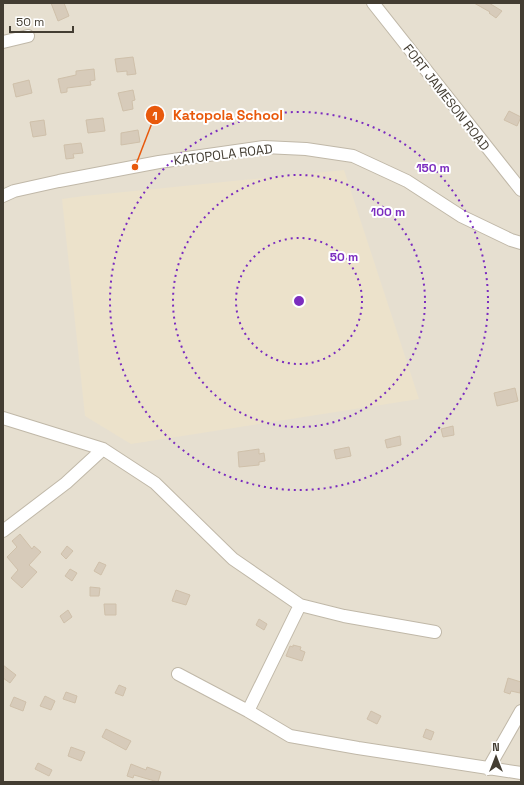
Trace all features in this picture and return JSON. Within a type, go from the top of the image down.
[{"type":"street","name":"FORT JAMESON ROAD","points":[[374,3],[521,190]]},
{"type":"street","points":[[3,42],[28,36]]},
{"type":"street","name":"KATOPOLA ROAD","points":[[8,194],[59,181],[151,164],[256,148],[306,149],[353,156],[406,181],[462,216],[511,240],[521,243]]},
{"type":"street","points":[[3,202],[8,194]]},
{"type":"street","points":[[3,418],[103,449],[155,484],[234,559],[300,605],[344,616],[435,632]]},
{"type":"street","points":[[3,531],[66,483],[103,449]]},
{"type":"street","points":[[248,711],[300,605]]},
{"type":"street","points":[[178,674],[248,711],[290,736],[488,769],[521,773]]},
{"type":"street","points":[[488,769],[521,711]]},
{"type":"shaded area","points":[[3,3],[521,3],[521,782],[3,782]]},
{"type":"shaded area","points":[[344,170],[419,399],[131,444],[85,416],[62,199]]},
{"type":"building","points":[[51,3],[64,3],[69,16],[58,21]]},
{"type":"building","points":[[474,3],[489,3],[502,11],[496,18],[489,13],[490,12]]},
{"type":"building","points":[[133,57],[136,74],[127,75],[127,71],[117,72],[115,59]]},
{"type":"building","points":[[94,69],[95,80],[90,81],[91,85],[67,88],[67,92],[61,93],[58,79],[76,75],[76,71]]},
{"type":"building","points":[[29,80],[32,93],[16,97],[13,84]]},
{"type":"building","points":[[133,90],[135,100],[132,101],[133,109],[123,111],[118,93]]},
{"type":"building","points":[[509,111],[521,117],[517,126],[504,120]]},
{"type":"building","points":[[103,118],[105,131],[88,133],[86,120]]},
{"type":"building","points":[[44,120],[46,135],[33,137],[30,122]]},
{"type":"building","points":[[138,130],[140,142],[121,145],[121,133]]},
{"type":"building","points":[[81,143],[83,153],[73,154],[74,158],[66,159],[64,145]]},
{"type":"building","points":[[515,388],[518,401],[497,406],[494,393]]},
{"type":"building","points":[[453,426],[454,435],[443,437],[441,429]]},
{"type":"building","points":[[400,436],[401,445],[387,448],[385,440]]},
{"type":"building","points":[[349,447],[351,456],[336,459],[334,450]]},
{"type":"building","points":[[259,449],[259,454],[264,453],[265,461],[259,462],[259,465],[239,467],[238,452]]},
{"type":"building","points":[[20,534],[32,549],[34,546],[41,552],[29,565],[37,572],[22,588],[11,578],[18,570],[7,557],[17,547],[12,541]]},
{"type":"building","points":[[67,546],[73,551],[66,559],[61,554]]},
{"type":"building","points":[[99,562],[106,565],[101,575],[94,571]]},
{"type":"building","points":[[70,569],[77,573],[72,581],[65,576]]},
{"type":"building","points":[[90,587],[100,588],[99,596],[90,596]]},
{"type":"building","points":[[176,590],[190,595],[186,605],[172,601]]},
{"type":"building","points":[[104,604],[116,604],[116,615],[105,615]]},
{"type":"building","points":[[68,610],[72,617],[64,623],[60,616]]},
{"type":"building","points":[[259,619],[267,624],[264,630],[256,625]]},
{"type":"building","points":[[293,645],[301,647],[300,650],[305,652],[302,661],[286,656],[290,646],[293,647]]},
{"type":"building","points":[[3,665],[16,675],[10,683],[3,678]]},
{"type":"building","points":[[508,678],[521,682],[520,693],[511,691],[510,694],[504,692]]},
{"type":"building","points":[[119,685],[126,688],[123,696],[115,693]]},
{"type":"building","points":[[66,692],[77,696],[75,703],[63,699]]},
{"type":"building","points":[[45,696],[55,701],[51,710],[40,706]]},
{"type":"building","points":[[14,697],[26,702],[23,711],[10,706]]},
{"type":"building","points":[[371,711],[381,716],[377,724],[367,719]]},
{"type":"building","points":[[106,729],[131,741],[126,750],[102,737]]},
{"type":"building","points":[[426,729],[434,732],[431,740],[423,737]]},
{"type":"building","points":[[71,747],[85,752],[81,761],[68,756]]},
{"type":"building","points":[[38,763],[52,770],[49,776],[35,769]]},
{"type":"building","points":[[131,764],[146,770],[147,767],[161,772],[158,782],[134,775],[133,778],[127,776]]},
{"type":"place","name":"Katopola School","points":[[135,167]]}]
